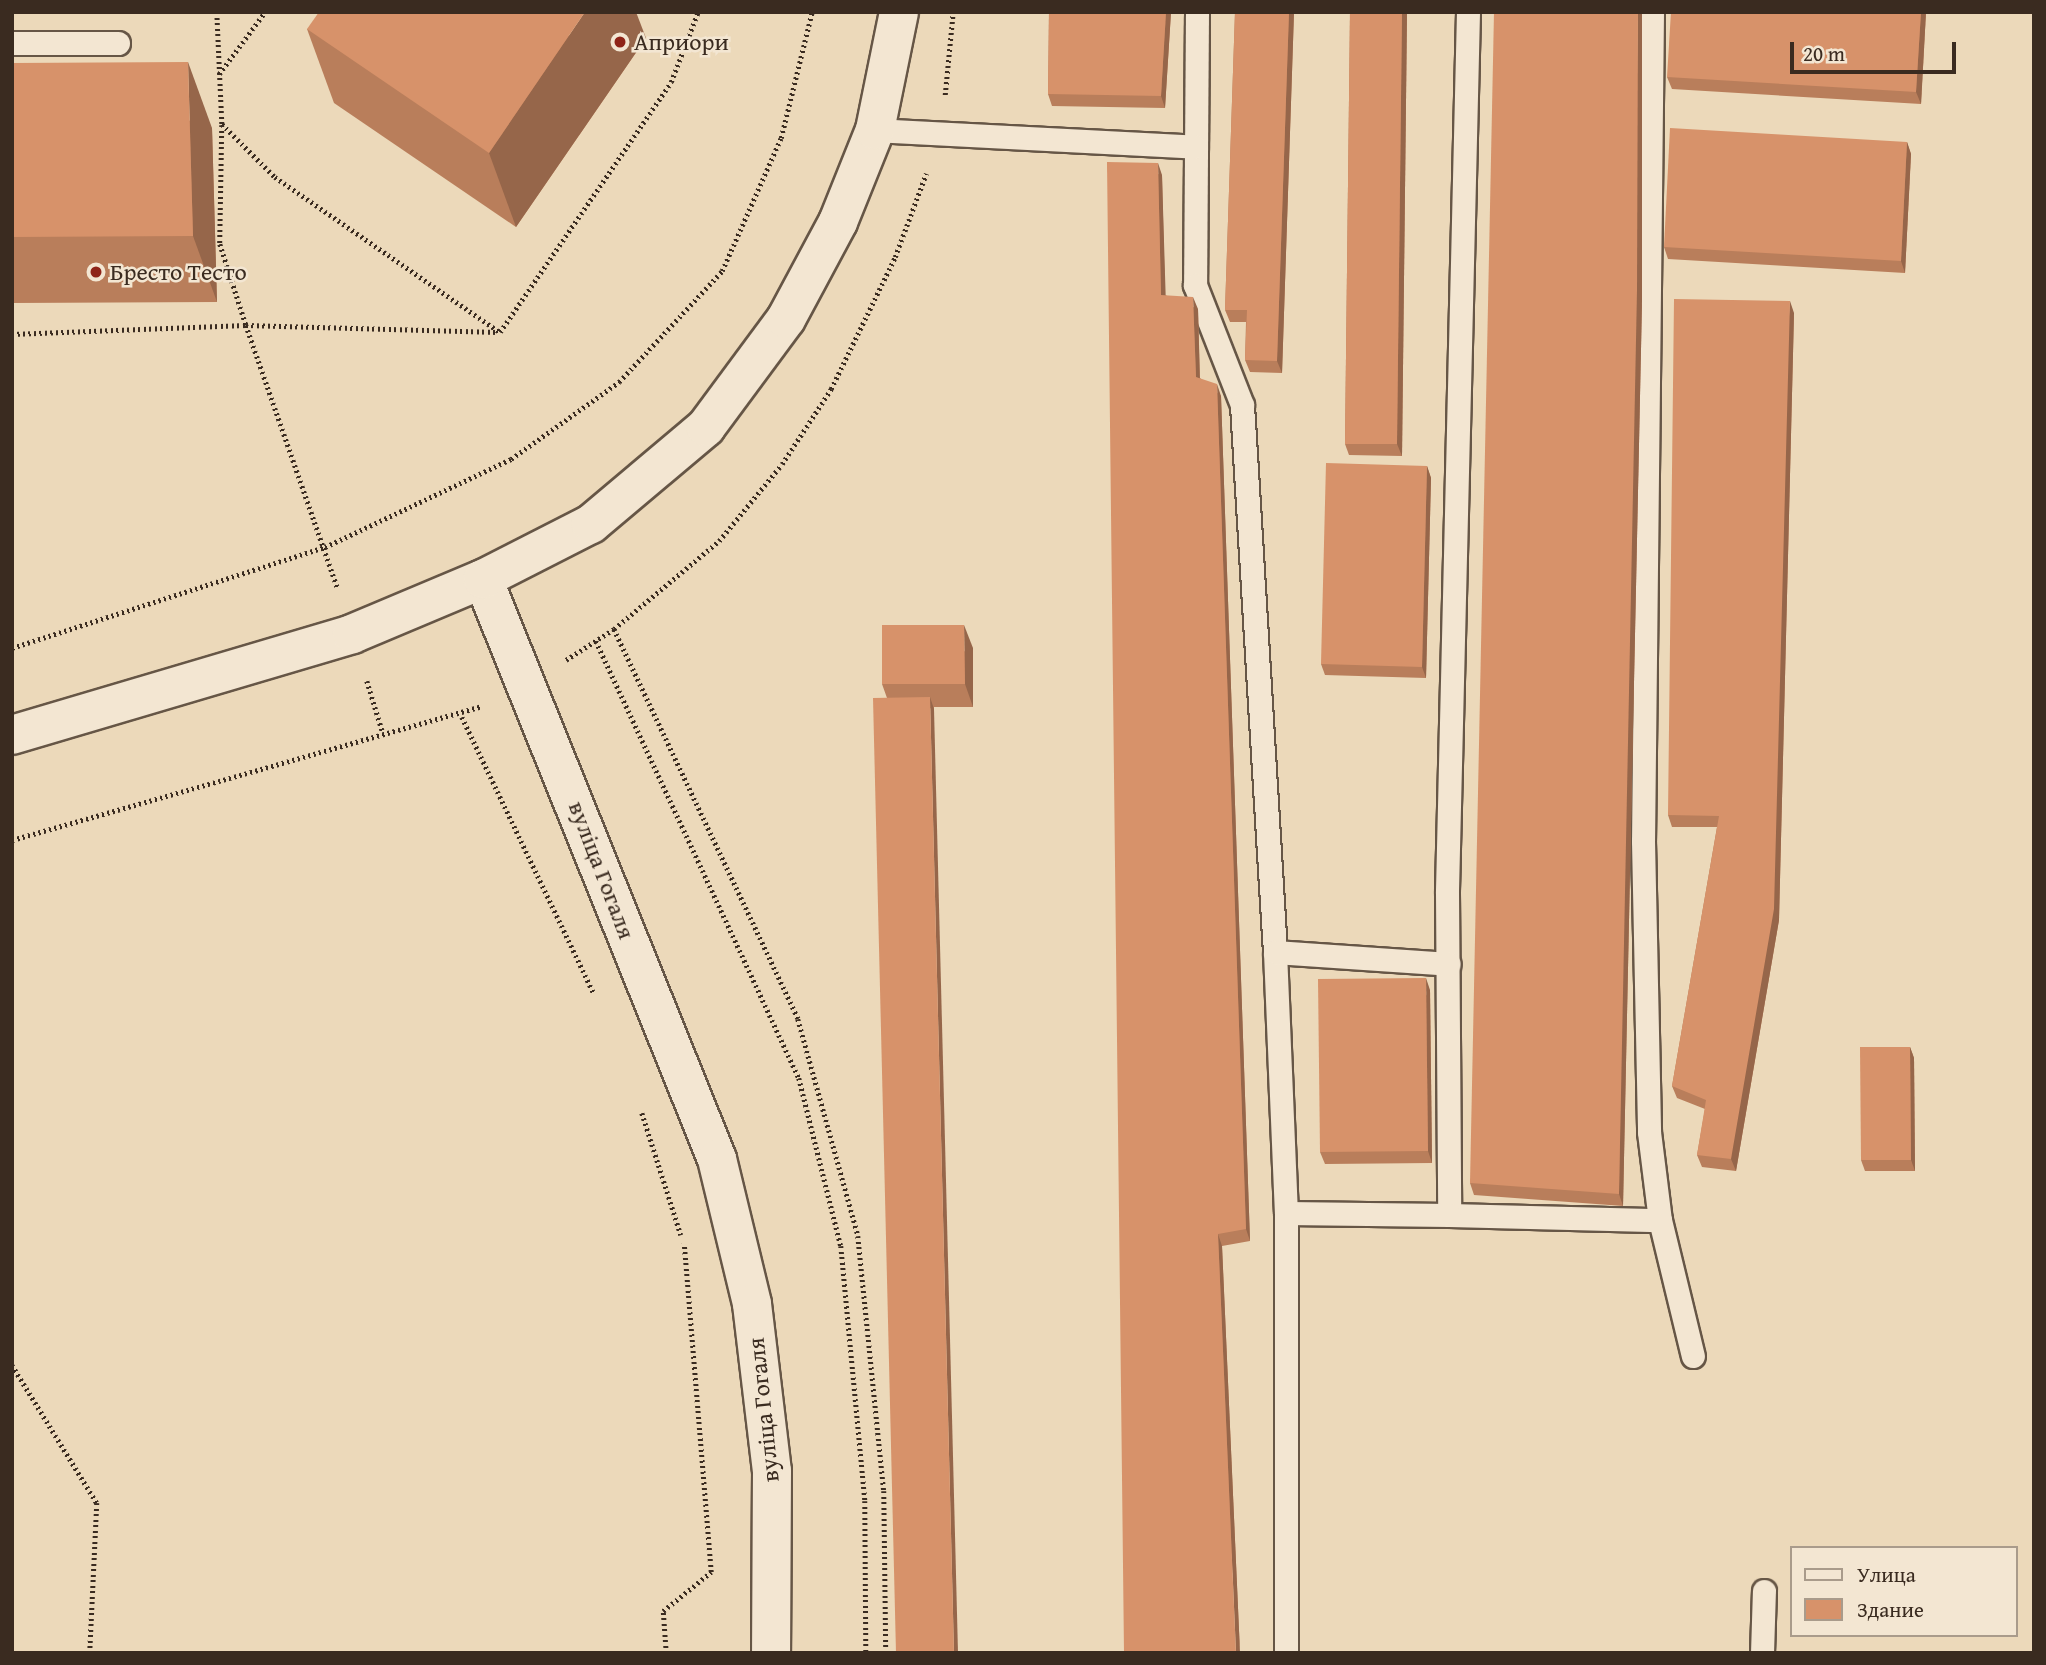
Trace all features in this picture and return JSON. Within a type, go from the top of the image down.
[{"type":"street","points":[[12,735],[352,634],[483,579],[591,524],[706,428],[786,318],[838,222],[876,130],[899,12]]},
{"type":"street","name":"вуліца Гогаля","points":[[483,579],[717,1159],[752,1304],[772,1471],[771,1653]]},
{"type":"lane","points":[[1196,12],[1195,285],[1242,405],[1275,952],[1286,1213],[1286,1653]]},
{"type":"lane","points":[[1449,1215],[1449,964],[1468,12]]},
{"type":"lane","points":[[1652,12],[1643,841],[1649,1132],[1660,1220],[1693,1356]]},
{"type":"lane","points":[[12,43],[118,43]]},
{"type":"lane","points":[[876,130],[1195,147]]},
{"type":"lane","points":[[1275,952],[1449,964]]},
{"type":"lane","points":[[1286,1213],[1660,1220]]},
{"type":"lane","points":[[1762,1653],[1764,1591]]},
{"type":"path","points":[[216,12],[222,124],[220,244],[325,547]]},
{"type":"path","points":[[219,75],[265,12]]},
{"type":"path","points":[[500,332],[671,82],[698,12]]},
{"type":"path","points":[[12,648],[325,547],[510,459],[620,382],[722,271],[781,138],[812,12]]},
{"type":"path","points":[[222,124],[275,177],[500,332]]},
{"type":"path","points":[[12,334],[246,325],[500,332]]},
{"type":"path","points":[[614,629],[798,1019],[858,1236],[884,1491],[886,1653]]},
{"type":"path","points":[[596,641],[799,1078],[841,1246],[865,1501],[866,1653]]},
{"type":"path","points":[[462,717],[600,1007]]},
{"type":"path","points":[[637,1097],[684,1242],[710,1572],[663,1611],[666,1653]]},
{"type":"path","points":[[12,1364],[97,1503],[90,1653]]},
{"type":"building","points":[[319,12],[585,12],[489,153],[307,29]]},
{"type":"building","points":[[1049,12],[1166,12],[1161,96],[1048,94]]},
{"type":"building","points":[[1235,12],[1289,12],[1277,361],[1245,360],[1247,310],[1225,310]]},
{"type":"building","points":[[1350,12],[1402,12],[1397,444],[1345,444]]},
{"type":"building","points":[[1494,12],[1638,12],[1637,290],[1619,1194],[1470,1183]]},
{"type":"building","points":[[1671,12],[1921,12],[1916,92],[1667,77]]},
{"type":"building","points":[[188,62],[193,236],[12,237],[12,63]]},
{"type":"building","points":[[1670,128],[1907,142],[1901,261],[1664,247]]},
{"type":"building","points":[[1107,162],[1158,163],[1161,295],[1193,297],[1196,377],[1217,384],[1246,1229],[1218,1234],[1236,1653],[1124,1653]]},
{"type":"building","points":[[1674,299],[1790,301],[1774,909],[1731,1159],[1697,1155],[1706,1100],[1672,1086],[1719,816],[1668,815]]},
{"type":"building","points":[[1326,463],[1427,466],[1422,667],[1321,664]]},
{"type":"building","points":[[882,625],[964,625],[965,684],[882,684]]},
{"type":"building","points":[[930,697],[954,1653],[896,1653],[873,698]]},
{"type":"building","points":[[1426,978],[1428,1151],[1320,1152],[1318,979]]},
{"type":"building","points":[[1860,1047],[1910,1047],[1911,1160],[1861,1160]]},
{"type":"place","name":"Априори","points":[[620,42]]},
{"type":"place","name":"Бресто Тесто","points":[[96,272]]}]
